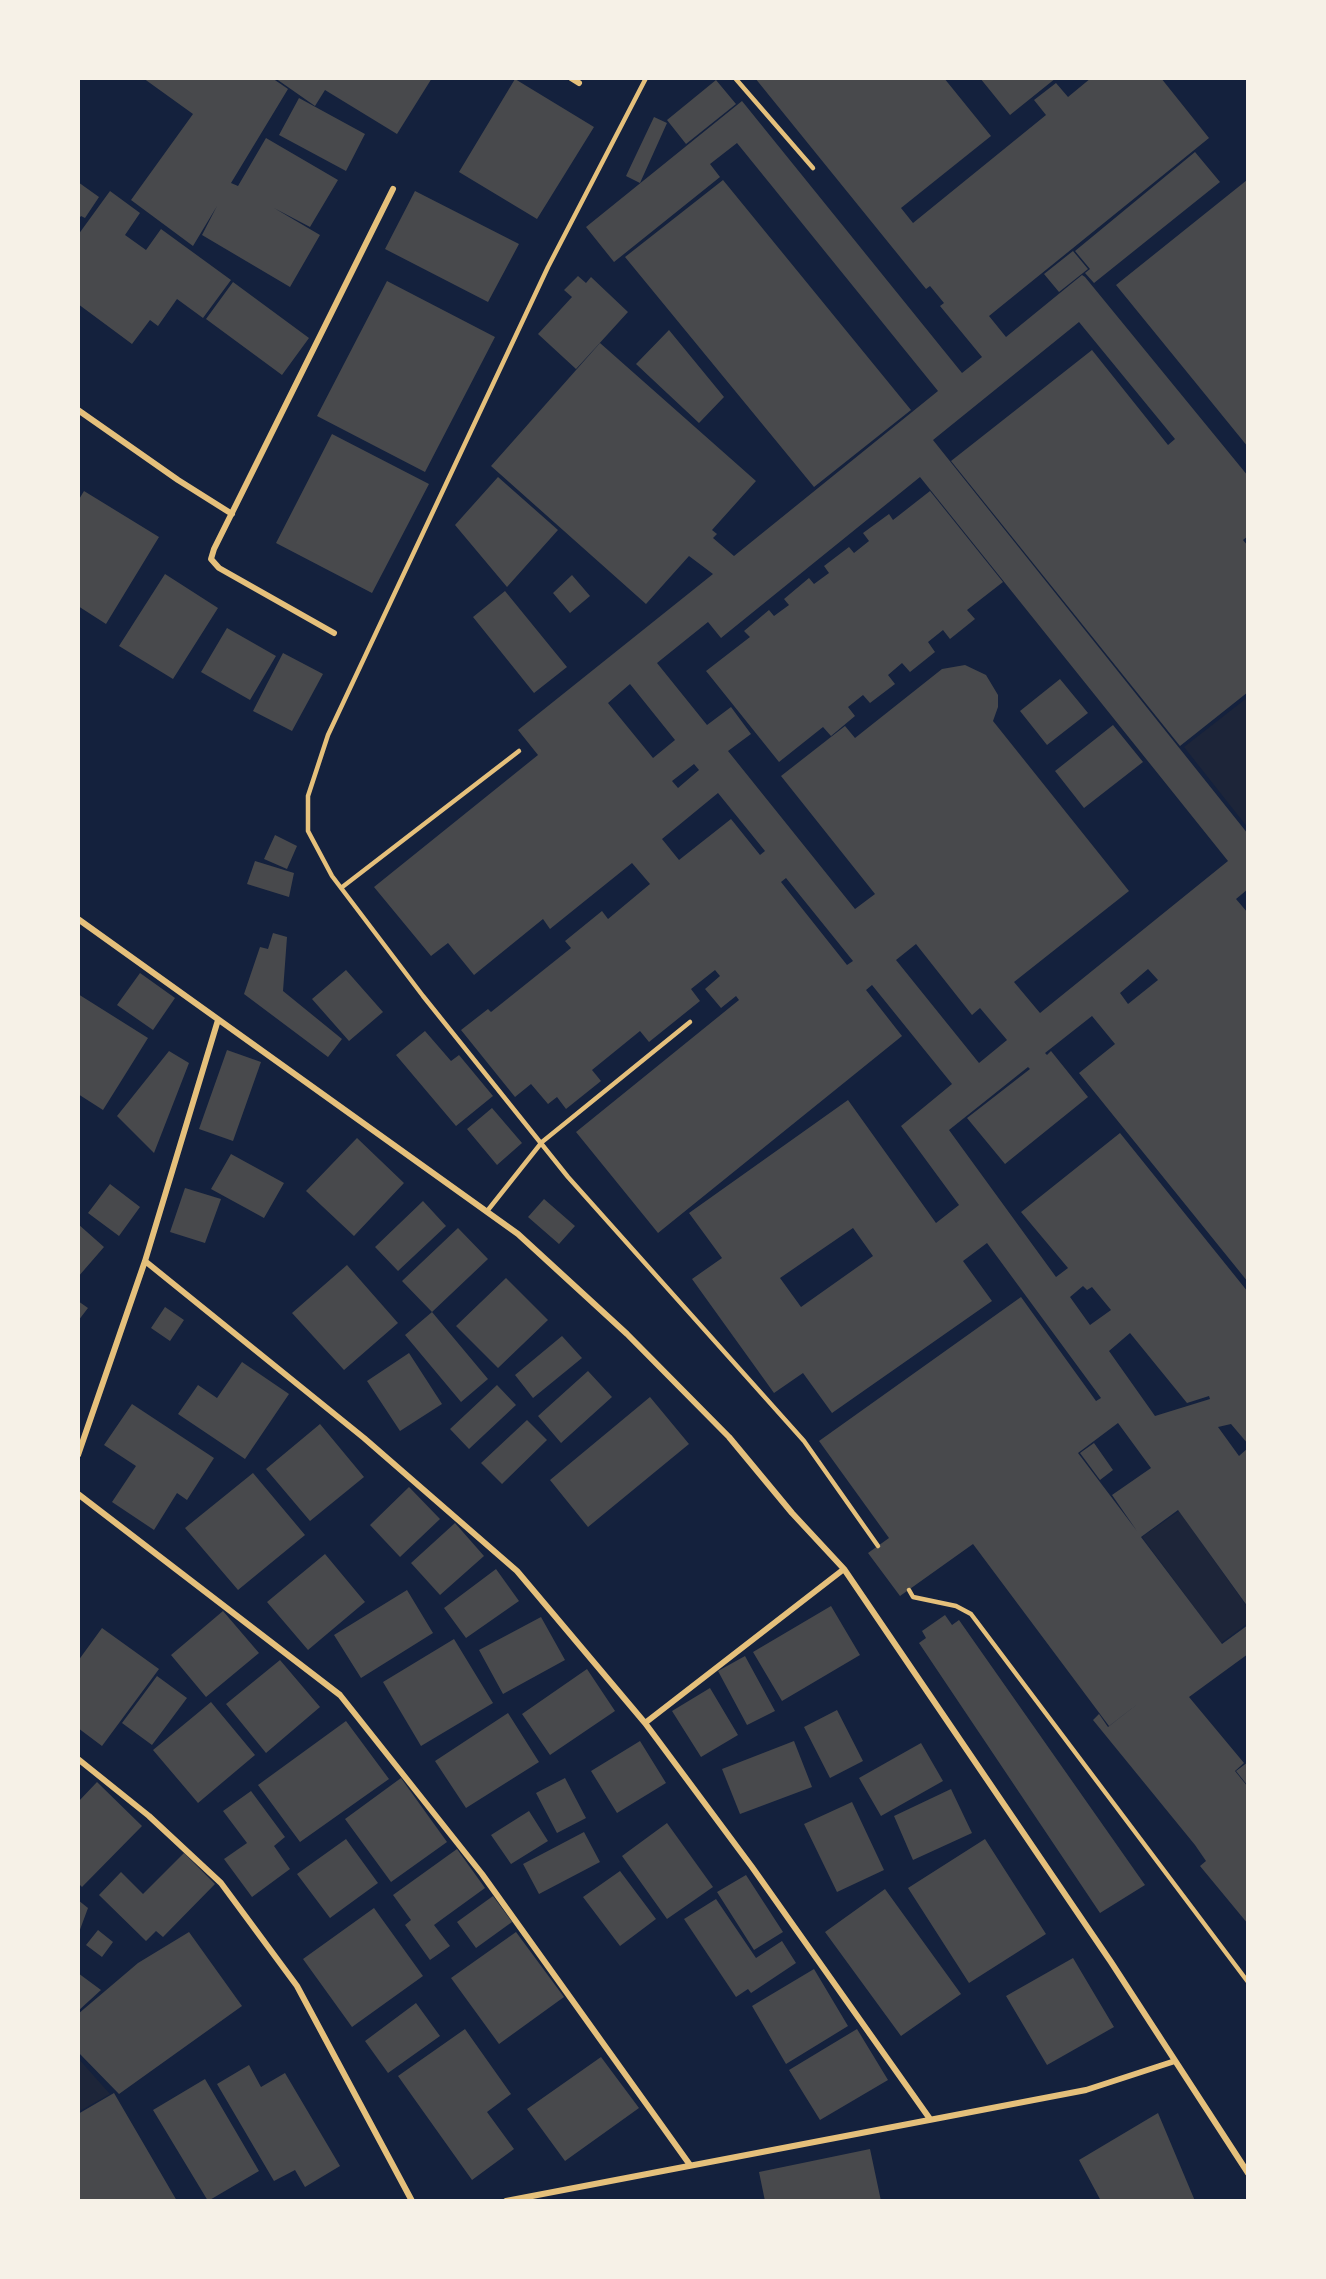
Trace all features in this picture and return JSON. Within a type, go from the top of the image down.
[{"type":"street","points":[[571,78],[579,83]]},
{"type":"street","points":[[334,633],[219,568],[211,559],[393,189]]},
{"type":"street","points":[[78,410],[178,480],[232,514]]},
{"type":"street","points":[[78,919],[488,1210],[518,1234],[627,1334],[729,1437],[792,1513],[844,1569],[1248,2173]]},
{"type":"street","points":[[78,1455],[145,1261],[218,1020]]},
{"type":"street","points":[[145,1261],[364,1438],[517,1571],[645,1723],[752,1867],[930,2120]]},
{"type":"street","points":[[78,1494],[340,1695],[482,1874],[690,2164]]},
{"type":"street","points":[[645,1723],[844,1569]]},
{"type":"street","points":[[78,1759],[149,1816],[221,1883],[297,1986],[412,2201]]},
{"type":"street","points":[[506,2201],[1086,2090],[1175,2061]]},
{"type":"lane","points":[[645,78],[548,267],[328,735],[308,796],[308,831],[341,888],[423,996],[568,1177],[804,1441],[878,1546]]},
{"type":"lane","points":[[735,78],[813,168]]},
{"type":"lane","points":[[341,888],[519,751]]},
{"type":"lane","points":[[488,1210],[542,1142],[690,1022]]},
{"type":"lane","points":[[909,1590],[914,1597],[957,1606],[970,1614],[1248,1982]]},
{"type":"shaded area","points":[[1248,697],[1248,828],[1184,747]]},
{"type":"shaded area","points":[[1179,1511],[1248,1608],[1248,1623],[1221,1643],[1142,1537]]},
{"type":"shaded area","points":[[78,2058],[110,2094],[78,2112]]},
{"type":"building","points":[[143,78],[272,78],[288,89],[231,183],[238,186],[266,138],[338,180],[310,227],[274,208],[320,235],[290,287],[202,235],[217,206],[193,246],[131,200],[193,114]]},
{"type":"building","points":[[275,78],[432,78],[397,134],[325,90],[315,106]]},
{"type":"building","points":[[755,78],[944,78],[991,136],[901,208],[913,223],[1046,115],[1034,100],[1056,83],[1068,97],[1091,78],[1161,78],[1209,138],[989,316],[1006,337],[1082,275],[1248,476],[1248,536],[1243,540],[1248,546],[1248,692],[1180,746],[951,461],[1092,350],[1168,445],[1175,439],[1079,322],[933,440],[1248,834],[1248,889],[1236,899],[1248,913],[1248,1282],[1079,1073],[1115,1044],[1092,1016],[1045,1053],[1047,1055],[1051,1051],[1088,1097],[1005,1164],[967,1118],[1030,1069],[1028,1067],[949,1130],[1056,1277],[1068,1268],[1021,1212],[1120,1133],[1248,1292],[1248,1444],[1231,1424],[1218,1427],[1239,1456],[1248,1448],[1248,1607],[1178,1510],[1141,1537],[1222,1644],[1248,1625],[1248,1654],[1189,1697],[1244,1763],[1235,1771],[1248,1787],[1248,1924],[1200,1866],[1206,1861],[1195,1845],[1093,1720],[1099,1714],[1108,1727],[1140,1702],[1109,1726],[973,1544],[900,1596],[868,1553],[889,1538],[819,1441],[1021,1297],[1096,1401],[1101,1398],[987,1243],[963,1261],[992,1301],[832,1413],[803,1373],[774,1393],[692,1279],[722,1258],[689,1213],[848,1100],[936,1223],[959,1205],[901,1126],[952,1084],[872,985],[866,990],[902,1036],[658,1233],[576,1132],[739,1000],[736,996],[721,1008],[705,989],[720,976],[715,970],[691,989],[700,1001],[649,1042],[640,1031],[592,1070],[601,1081],[566,1109],[557,1097],[548,1104],[531,1084],[515,1097],[461,1030],[488,1009],[491,1012],[571,948],[565,941],[602,911],[608,919],[650,884],[632,863],[550,929],[543,919],[474,975],[448,943],[431,956],[374,887],[538,755],[518,730],[713,574],[689,556],[646,604],[491,466],[600,343],[756,481],[712,530],[717,534],[713,538],[734,556],[938,391],[737,143],[710,164],[720,177],[614,262],[586,227],[742,101],[962,373],[982,357],[940,306],[944,303],[930,286],[926,289]],"holes":[[[920,477],[1228,861],[1040,1013],[1014,982],[1129,891],[993,721],[998,707],[998,695],[986,675],[965,665],[942,669],[855,738],[845,726],[781,776],[875,894],[855,909],[728,751],[751,734],[731,707],[707,725],[657,663],[708,622],[721,638]],[[630,684],[675,740],[653,758],[608,703]],[[694,764],[699,770],[678,788],[672,781]],[[718,793],[765,851],[760,855],[731,819],[679,860],[662,839]],[[786,878],[853,961],[847,965],[781,882]],[[916,944],[972,1015],[980,1008],[1007,1040],[979,1063],[896,960]],[[1148,969],[1158,980],[1128,1004],[1120,993]],[[853,1228],[873,1256],[801,1307],[780,1278]],[[1083,1286],[1087,1290],[1092,1287],[1111,1310],[1090,1325],[1070,1297]],[[1130,1333],[1187,1403],[1209,1396],[1210,1399],[1155,1416],[1109,1351]],[[1118,1423],[1151,1468],[1112,1495],[1137,1531],[1078,1453]]]},
{"type":"building","points":[[980,78],[1056,78],[1010,115]]},
{"type":"building","points":[[515,79],[594,127],[537,219],[459,172]]},
{"type":"building","points":[[716,80],[736,104],[686,144],[667,120]]},
{"type":"building","points":[[299,98],[365,134],[346,171],[279,135]]},
{"type":"building","points":[[654,117],[667,123],[640,183],[626,176]]},
{"type":"building","points":[[1195,152],[1220,182],[1094,283],[1085,273],[1090,269],[1075,251]]},
{"type":"building","points":[[723,180],[911,410],[814,487],[625,257]]},
{"type":"building","points":[[1248,181],[1248,447],[1116,285]]},
{"type":"building","points":[[78,182],[99,197],[85,218],[81,216],[78,220]]},
{"type":"building","points":[[110,191],[140,213],[125,235],[146,250],[161,229],[231,280],[203,318],[177,299],[158,326],[150,320],[132,344],[78,304],[78,235]]},
{"type":"building","points":[[415,191],[519,244],[488,302],[385,249]]},
{"type":"building","points":[[1073,251],[1088,269],[1059,292],[1044,274]]},
{"type":"building","points":[[578,276],[586,283],[591,277],[628,312],[576,369],[538,334],[572,297],[564,290]]},
{"type":"building","points":[[387,281],[495,337],[425,472],[317,416]]},
{"type":"building","points":[[233,282],[309,338],[282,375],[206,319]]},
{"type":"building","points":[[669,330],[724,397],[699,423],[636,364]]},
{"type":"building","points":[[332,434],[429,484],[372,593],[276,543]]},
{"type":"building","points":[[498,477],[558,530],[507,587],[455,525]]},
{"type":"building","points":[[84,491],[159,537],[106,624],[78,606],[78,501]]},
{"type":"building","points":[[930,491],[1003,582],[967,610],[975,619],[950,639],[943,630],[928,642],[935,652],[910,672],[902,663],[888,675],[895,684],[870,703],[863,695],[848,707],[855,716],[831,736],[823,727],[779,762],[706,671],[750,637],[744,631],[769,610],[774,616],[789,605],[784,599],[809,578],[814,584],[829,573],[824,566],[849,547],[854,553],[869,541],[863,533],[889,514],[893,520]]},
{"type":"building","points":[[165,574],[218,608],[173,679],[119,646]]},
{"type":"building","points":[[572,575],[590,596],[570,613],[553,593]]},
{"type":"building","points":[[505,591],[567,667],[534,693],[473,617]]},
{"type":"building","points":[[227,628],[276,656],[250,700],[201,672]]},
{"type":"building","points":[[283,653],[323,674],[292,731],[253,711]]},
{"type":"building","points":[[1060,679],[1088,713],[1047,745],[1020,711]]},
{"type":"building","points":[[1113,725],[1143,762],[1084,808],[1055,771]]},
{"type":"building","points":[[275,835],[297,846],[287,869],[264,859]]},
{"type":"building","points":[[255,861],[294,873],[289,897],[247,884]]},
{"type":"building","points":[[273,933],[287,937],[283,991],[342,1039],[328,1057],[244,994],[260,947],[268,949]]},
{"type":"building","points":[[346,970],[383,1012],[349,1041],[312,999]]},
{"type":"building","points":[[140,973],[175,998],[153,1030],[117,1005]]},
{"type":"building","points":[[78,994],[148,1038],[103,1110],[78,1094]]},
{"type":"building","points":[[425,1031],[451,1061],[459,1055],[493,1096],[456,1126],[396,1055]]},
{"type":"building","points":[[227,1050],[261,1062],[233,1141],[199,1129]]},
{"type":"building","points":[[169,1051],[189,1063],[154,1153],[117,1116]]},
{"type":"building","points":[[492,1108],[522,1143],[497,1165],[467,1129]]},
{"type":"building","points":[[357,1138],[404,1183],[354,1236],[306,1191]]},
{"type":"building","points":[[231,1154],[284,1183],[264,1218],[211,1189]]},
{"type":"building","points":[[110,1184],[140,1207],[119,1236],[88,1213]]},
{"type":"building","points":[[185,1188],[221,1199],[205,1243],[170,1232]]},
{"type":"building","points":[[544,1199],[575,1226],[559,1244],[528,1217]]},
{"type":"building","points":[[423,1201],[446,1226],[398,1271],[375,1247]]},
{"type":"building","points":[[78,1224],[104,1247],[78,1277]]},
{"type":"building","points":[[458,1228],[488,1259],[432,1312],[402,1281]]},
{"type":"building","points":[[347,1265],[398,1323],[344,1370],[292,1313]]},
{"type":"building","points":[[506,1278],[548,1320],[498,1368],[456,1326]]},
{"type":"building","points":[[78,1301],[88,1308],[78,1321]]},
{"type":"building","points":[[165,1307],[184,1320],[170,1341],[151,1328]]},
{"type":"building","points":[[432,1312],[488,1379],[461,1402],[405,1335]]},
{"type":"building","points":[[562,1336],[582,1358],[533,1398],[515,1375]]},
{"type":"building","points":[[409,1353],[442,1404],[400,1431],[367,1381]]},
{"type":"building","points":[[242,1362],[289,1394],[245,1459],[178,1414],[198,1385],[217,1398]]},
{"type":"building","points":[[588,1371],[612,1397],[561,1443],[538,1416]]},
{"type":"building","points":[[497,1385],[516,1405],[469,1449],[450,1429]]},
{"type":"building","points":[[650,1397],[689,1444],[588,1527],[550,1480]]},
{"type":"building","points":[[132,1404],[214,1458],[187,1500],[177,1493],[154,1530],[112,1502],[136,1466],[104,1445]]},
{"type":"building","points":[[527,1420],[547,1440],[502,1484],[481,1463]]},
{"type":"building","points":[[320,1424],[364,1477],[310,1521],[266,1469]]},
{"type":"building","points":[[1094,1443],[1113,1470],[1100,1480],[1080,1453]]},
{"type":"building","points":[[253,1473],[305,1535],[238,1590],[185,1528]]},
{"type":"building","points":[[409,1487],[440,1519],[400,1557],[370,1525]]},
{"type":"building","points":[[455,1523],[484,1556],[440,1595],[411,1563]]},
{"type":"building","points":[[325,1554],[365,1602],[308,1650],[267,1602]]},
{"type":"building","points":[[496,1569],[519,1601],[466,1638],[444,1608]]},
{"type":"building","points":[[407,1590],[433,1633],[361,1678],[334,1635]]},
{"type":"building","points":[[831,1606],[860,1655],[782,1701],[753,1652]]},
{"type":"building","points":[[223,1611],[259,1653],[206,1697],[171,1655]]},
{"type":"building","points":[[945,1615],[952,1625],[959,1620],[1145,1885],[1100,1913],[919,1643],[926,1638],[922,1631]]},
{"type":"building","points":[[541,1617],[565,1660],[503,1694],[479,1650]]},
{"type":"building","points":[[102,1628],[159,1669],[102,1746],[78,1728],[78,1661]]},
{"type":"building","points":[[454,1639],[493,1703],[421,1746],[383,1682]]},
{"type":"building","points":[[745,1656],[775,1711],[747,1725],[718,1671]]},
{"type":"building","points":[[280,1660],[320,1707],[266,1753],[226,1704]]},
{"type":"building","points":[[587,1669],[615,1711],[550,1755],[522,1714]]},
{"type":"building","points":[[157,1676],[187,1698],[152,1745],[122,1723]]},
{"type":"building","points":[[710,1688],[738,1735],[701,1757],[672,1711]]},
{"type":"building","points":[[211,1702],[255,1755],[198,1803],[153,1750]]},
{"type":"building","points":[[837,1710],[863,1761],[830,1778],[804,1727]]},
{"type":"building","points":[[508,1713],[539,1762],[466,1808],[435,1761]]},
{"type":"building","points":[[346,1721],[389,1779],[300,1842],[258,1785]]},
{"type":"building","points":[[640,1741],[666,1783],[617,1813],[591,1771]]},
{"type":"building","points":[[794,1741],[812,1787],[740,1814],[722,1769]]},
{"type":"building","points":[[921,1743],[943,1781],[881,1816],[859,1778]]},
{"type":"building","points":[[1248,1762],[1248,1786],[1236,1771]]},
{"type":"building","points":[[401,1778],[447,1842],[391,1882],[345,1819]]},
{"type":"building","points":[[565,1778],[586,1818],[557,1833],[536,1793]]},
{"type":"building","points":[[97,1782],[142,1826],[82,1887],[78,1883],[78,1802]]},
{"type":"building","points":[[951,1789],[972,1833],[913,1860],[894,1816]]},
{"type":"building","points":[[251,1791],[285,1837],[274,1846],[290,1869],[252,1897],[224,1859],[247,1843],[223,1811]]},
{"type":"building","points":[[852,1802],[884,1870],[837,1892],[804,1824]]},
{"type":"building","points":[[529,1811],[548,1841],[511,1864],[491,1835]]},
{"type":"building","points":[[667,1823],[713,1887],[667,1919],[622,1856]]},
{"type":"building","points":[[584,1832],[600,1862],[539,1894],[523,1864]]},
{"type":"building","points":[[346,1839],[378,1883],[330,1918],[297,1874]]},
{"type":"building","points":[[985,1839],[1046,1934],[969,1983],[908,1888]]},
{"type":"building","points":[[457,1849],[485,1888],[434,1925],[450,1946],[430,1960],[405,1925],[411,1920],[393,1895]]},
{"type":"building","points":[[184,1853],[215,1884],[163,1937],[156,1931],[146,1941],[99,1895],[121,1872],[143,1894]]},
{"type":"building","points":[[620,1871],[656,1919],[620,1946],[583,1897]]},
{"type":"building","points":[[746,1875],[783,1932],[754,1950],[717,1892]]},
{"type":"building","points":[[885,1889],[961,1994],[901,2036],[825,1932]]},
{"type":"building","points":[[493,1896],[512,1922],[476,1948],[457,1922]]},
{"type":"building","points":[[716,1899],[756,1958],[782,1941],[796,1963],[751,1993],[748,1989],[736,1997],[684,1919]]},
{"type":"building","points":[[78,1900],[88,1908],[78,1935]]},
{"type":"building","points":[[374,1908],[423,1976],[352,2027],[303,1959]]},
{"type":"building","points":[[98,1930],[113,1942],[102,1957],[86,1945]]},
{"type":"building","points":[[189,1932],[242,2006],[119,2094],[78,2052],[78,2014],[138,1963]]},
{"type":"building","points":[[516,1932],[564,1997],[499,2044],[451,1978]]},
{"type":"building","points":[[1073,1958],[1114,2027],[1047,2065],[1006,1996]]},
{"type":"building","points":[[814,1969],[848,2026],[786,2064],[752,2006]]},
{"type":"building","points":[[78,1973],[101,1990],[78,2011]]},
{"type":"building","points":[[416,2003],[440,2036],[388,2073],[365,2041]]},
{"type":"building","points":[[465,2029],[511,2094],[487,2112],[514,2149],[472,2180],[398,2076]]},
{"type":"building","points":[[857,2029],[888,2080],[820,2120],[789,2070]]},
{"type":"building","points":[[601,2057],[639,2108],[565,2161],[527,2109]]},
{"type":"building","points":[[249,2065],[261,2087],[285,2073],[340,2166],[305,2187],[295,2170],[274,2181],[217,2084]]},
{"type":"building","points":[[205,2079],[259,2171],[208,2201],[153,2110]]},
{"type":"building","points":[[114,2093],[177,2201],[78,2201],[78,2114]]},
{"type":"building","points":[[1158,2113],[1195,2201],[1101,2201],[1079,2160]]},
{"type":"building","points":[[870,2149],[881,2201],[765,2201],[759,2172]]}]
